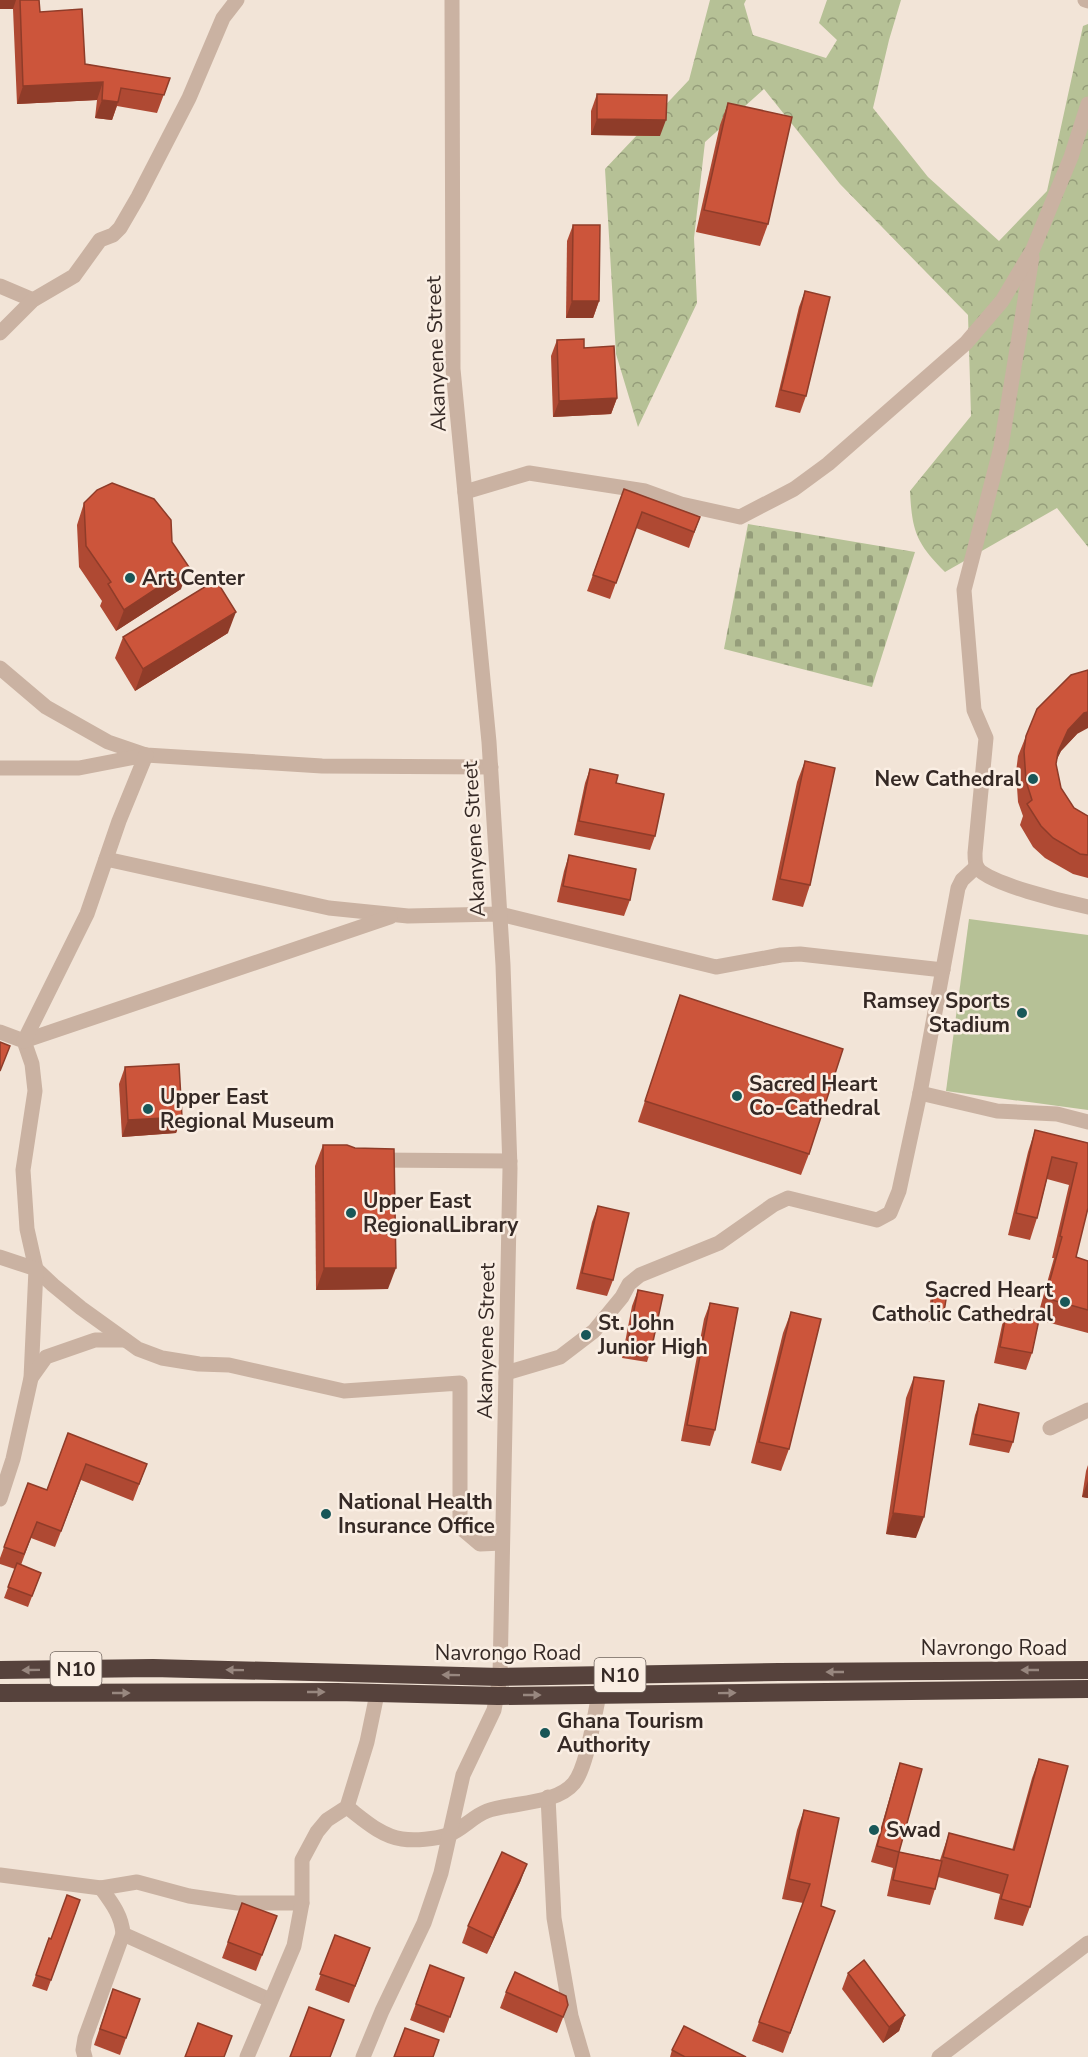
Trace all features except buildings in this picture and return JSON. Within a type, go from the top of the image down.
[{"type":"highway","name":"Navrongo Road","points":[[0,1670],[153,1668],[500,1677],[1088,1670]]},
{"type":"highway","name":"Navrongo Road","points":[[0,1693],[498,1696],[1088,1689]]},
{"type":"street","points":[[0,333],[33,300],[74,276],[100,240],[113,235],[120,228],[189,98],[223,18],[237,0]]},
{"type":"street","name":"Akanyene Street","points":[[363,2057],[424,1923],[441,1873],[463,1775],[494,1710],[500,1677],[510,1161],[500,914],[491,767],[453,369],[452,0]]},
{"type":"street","points":[[465,492],[529,472],[645,491],[681,504],[740,517],[794,489],[828,464],[966,343],[1002,301],[1033,249],[1071,157],[1088,105]]},
{"type":"street","points":[[1033,249],[1001,447],[964,590],[974,710],[986,738],[975,853],[976,867],[984,876],[1043,897],[1088,907]]},
{"type":"street","points":[[0,286],[33,300]]},
{"type":"street","points":[[0,669],[46,707],[108,742],[146,755]]},
{"type":"street","points":[[0,1499],[13,1460],[31,1378],[36,1269],[27,1228],[22,1170],[35,1091],[32,1064],[24,1041],[87,914],[146,755]]},
{"type":"street","points":[[0,768],[80,768],[146,755],[322,766],[491,767]]},
{"type":"street","points":[[106,859],[329,908],[397,915],[500,914],[716,967],[781,955],[800,954],[943,970]]},
{"type":"street","points":[[506,1374],[560,1357],[594,1331],[622,1297],[629,1284],[640,1275],[718,1243],[773,1205],[788,1198],[877,1220],[890,1213],[899,1191],[920,1093],[958,888],[962,880],[976,867]]},
{"type":"street","points":[[0,1032],[24,1041],[397,915]]},
{"type":"street","points":[[920,1093],[997,1111],[1057,1114],[1088,1122]]},
{"type":"street","points":[[359,1160],[510,1161]]},
{"type":"street","points":[[0,1257],[36,1269],[60,1291],[125,1340],[138,1349],[162,1358],[199,1364],[229,1365],[344,1391],[460,1383],[460,1527],[480,1544],[502,1543]]},
{"type":"street","points":[[31,1378],[46,1357],[94,1340],[125,1340]]},
{"type":"street","points":[[1050,1428],[1088,1410]]},
{"type":"street","points":[[247,2057],[294,1946],[302,1903],[302,1860],[317,1832],[327,1821],[347,1807],[367,1742],[377,1694]]},
{"type":"street","points":[[347,1807],[379,1831],[400,1839],[415,1840],[448,1835],[486,1811],[565,1792],[575,1782],[582,1767],[599,1695]]},
{"type":"street","points":[[548,1797],[554,1918],[571,2016],[583,2057]]},
{"type":"street","points":[[0,1875],[101,1888],[137,1882],[189,1896],[237,1903],[302,1903]]},
{"type":"street","points":[[85,2057],[83,2050],[85,2038],[123,1935],[122,1924],[114,1905],[101,1888]]},
{"type":"street","points":[[123,1935],[270,2000]]},
{"type":"street","points":[[939,2057],[1088,1943]]},
{"type":"green space","points":[[710,0],[746,0],[744,4],[753,35],[826,58],[837,40],[819,23],[827,0],[901,0],[873,108],[928,177],[999,241],[1047,191],[1083,26],[1088,24],[1088,547],[1057,508],[945,572],[928,553],[914,527],[910,491],[971,416],[968,315],[840,184],[764,89],[705,142],[694,238],[697,303],[638,427],[616,354],[605,169],[689,80]]},
{"type":"green space","points":[[748,524],[915,552],[872,687],[724,649]]},
{"type":"green space","name":"Ramsey Sports Stadium","points":[[969,919],[1088,935],[1088,1110],[946,1091]]},
{"type":"place","name":"Art Center","points":[[130,578]]},
{"type":"place","name":"New Cathedral","points":[[1033,779]]},
{"type":"place","name":"Ramsey Sports Stadium","points":[[1022,1013]]},
{"type":"place","name":"Sacred Heart Co-Cathedral","points":[[737,1096]]},
{"type":"place","name":"Upper East Regional Museum","points":[[148,1109]]},
{"type":"place","name":"Upper East RegionalLibrary","points":[[351,1213]]},
{"type":"place","name":"Sacred Heart Catholic Cathedral","points":[[1065,1302]]},
{"type":"place","name":"St. John Junior High","points":[[586,1335]]},
{"type":"place","name":"National Health Insurance Office","points":[[326,1514]]},
{"type":"place","name":"Ghana Tourism Authority","points":[[545,1733]]},
{"type":"place","name":"Swad","points":[[874,1830]]}]
